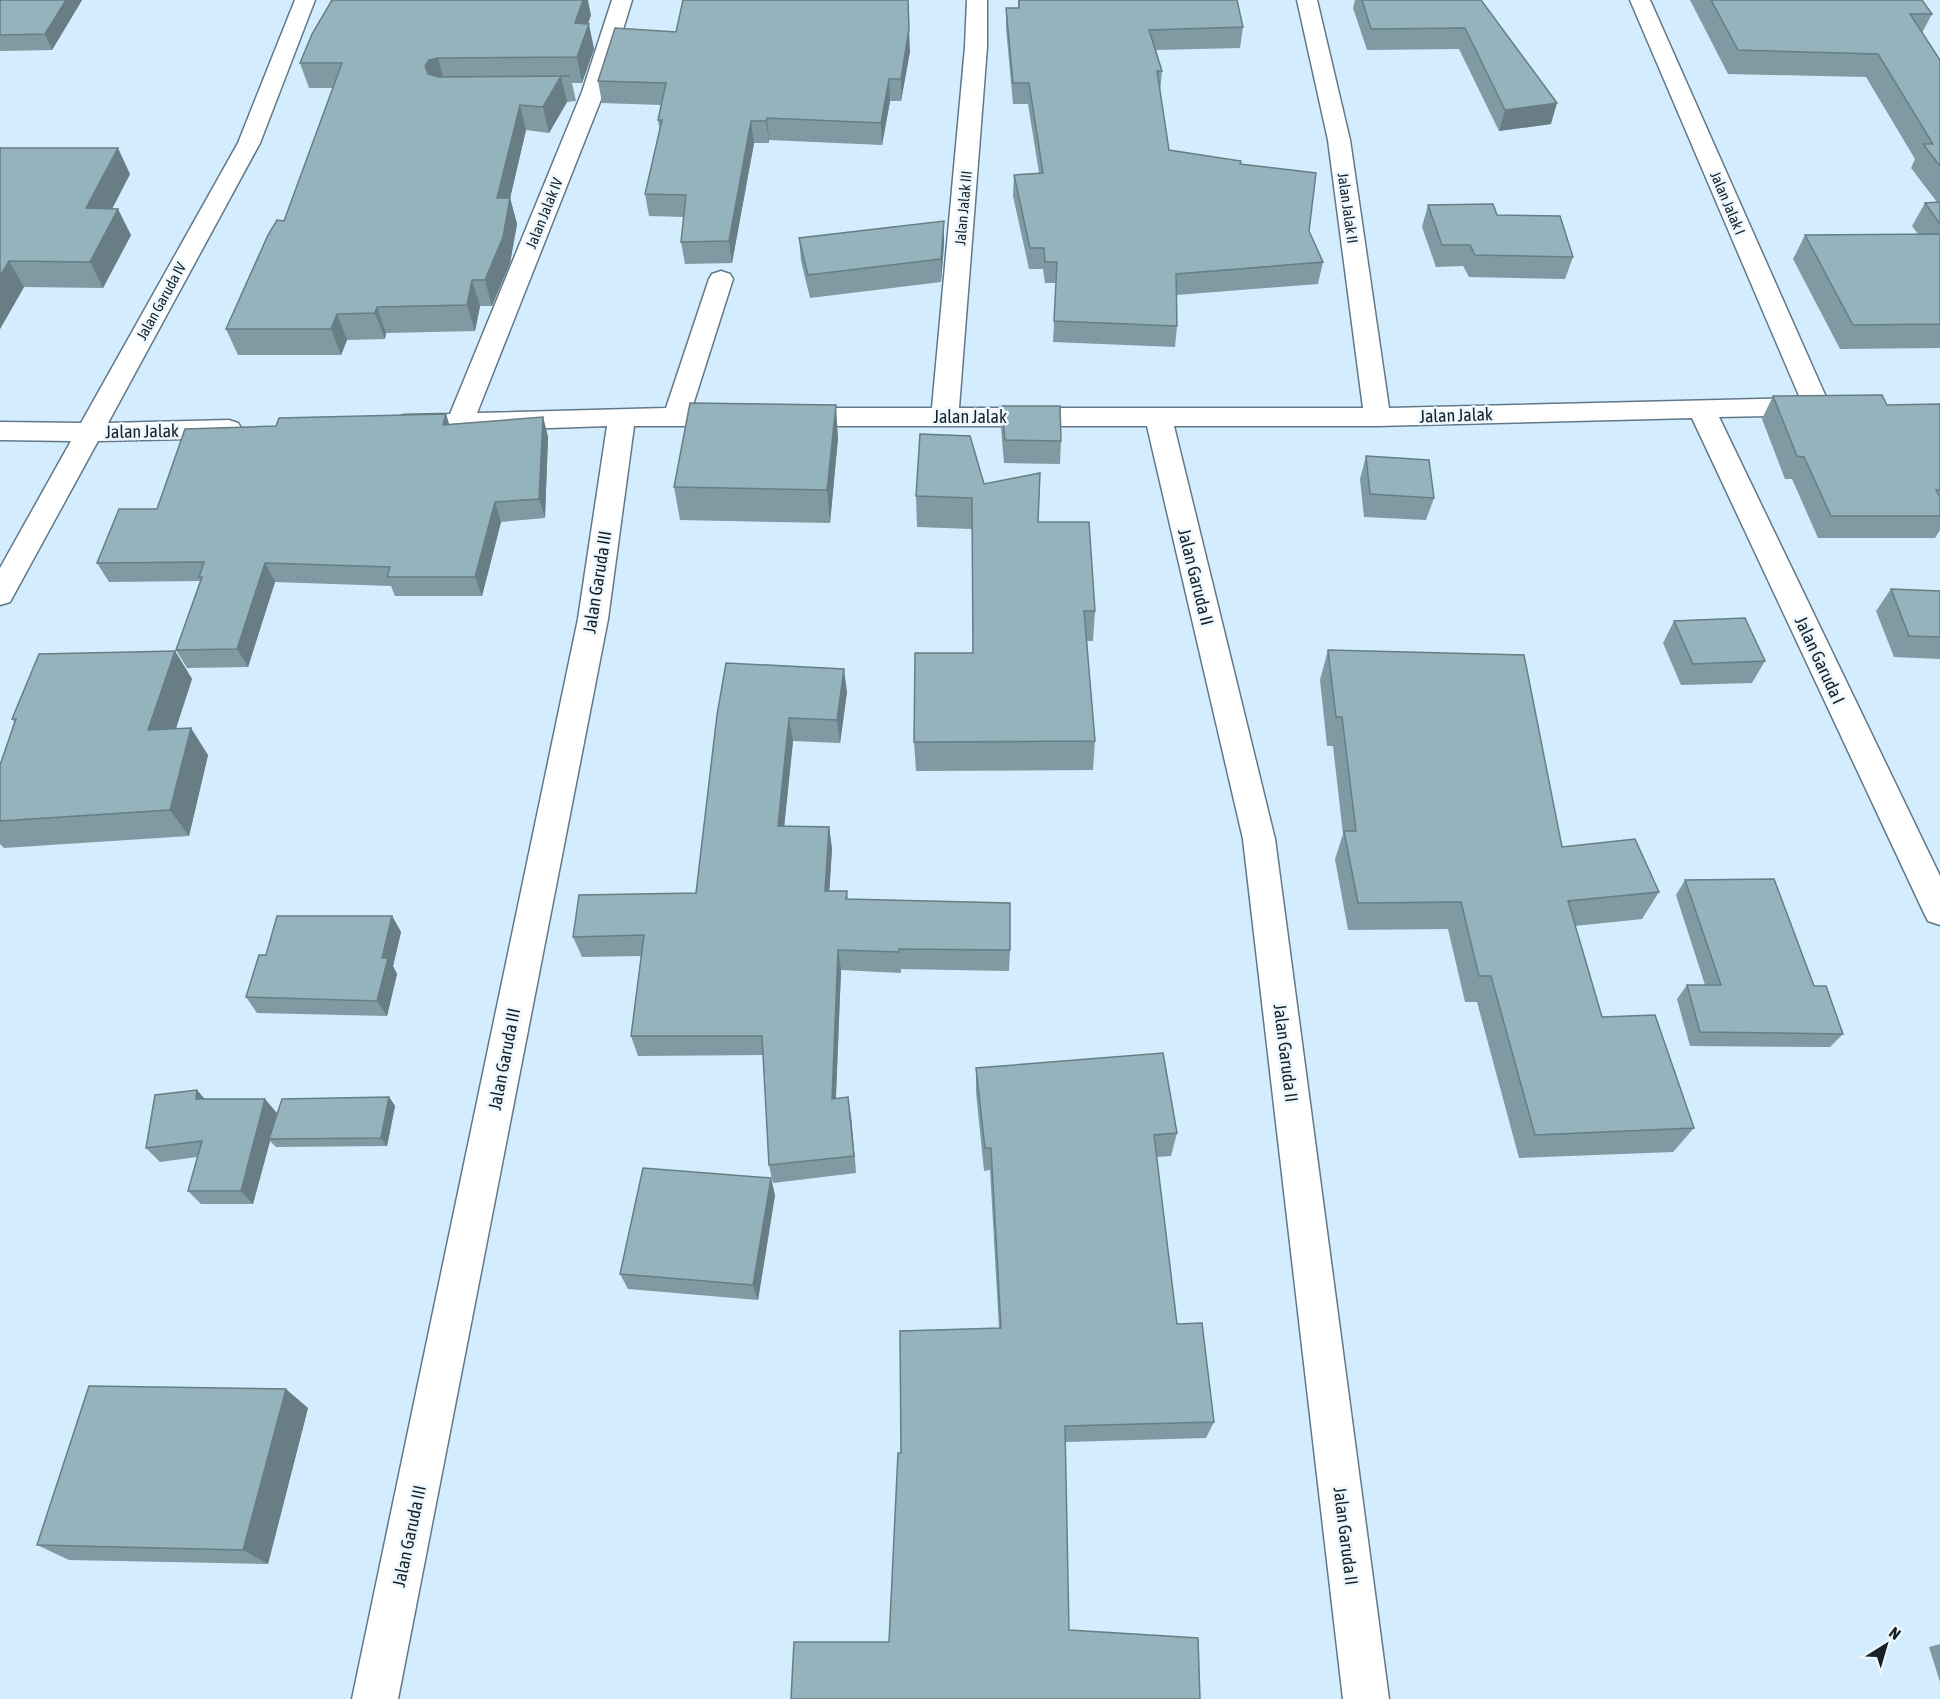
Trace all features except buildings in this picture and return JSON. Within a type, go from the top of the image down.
[{"type":"street","name":"Jalan Garuda IV","points":[[0,594],[249,143],[305,0]]},
{"type":"street","name":"Jalan Jalak IV","points":[[460,423],[581,92],[622,0]]},
{"type":"street","name":"Jalan Jalak III","points":[[945,416],[976,47],[977,0]]},
{"type":"street","name":"Jalan Jalak II","points":[[1307,0],[1339,140],[1377,417]]},
{"type":"street","name":"Jalan Jalak I","points":[[1640,0],[1828,406]]},
{"type":"street","points":[[676,417],[721,279]]},
{"type":"street","name":"Jalan Jalak","points":[[379,425],[622,417],[1377,417],[1828,406]]},
{"type":"street","name":"Jalan Garuda I","points":[[1701,408],[1940,911]]},
{"type":"street","name":"Jalan Garuda III","points":[[375,1699],[593,619],[622,417]]},
{"type":"street","name":"Jalan Garuda II","points":[[1158,417],[1259,839],[1366,1699]]},
{"type":"street","name":"Jalan Jalak","points":[[0,431],[88,432],[251,428]]}]
